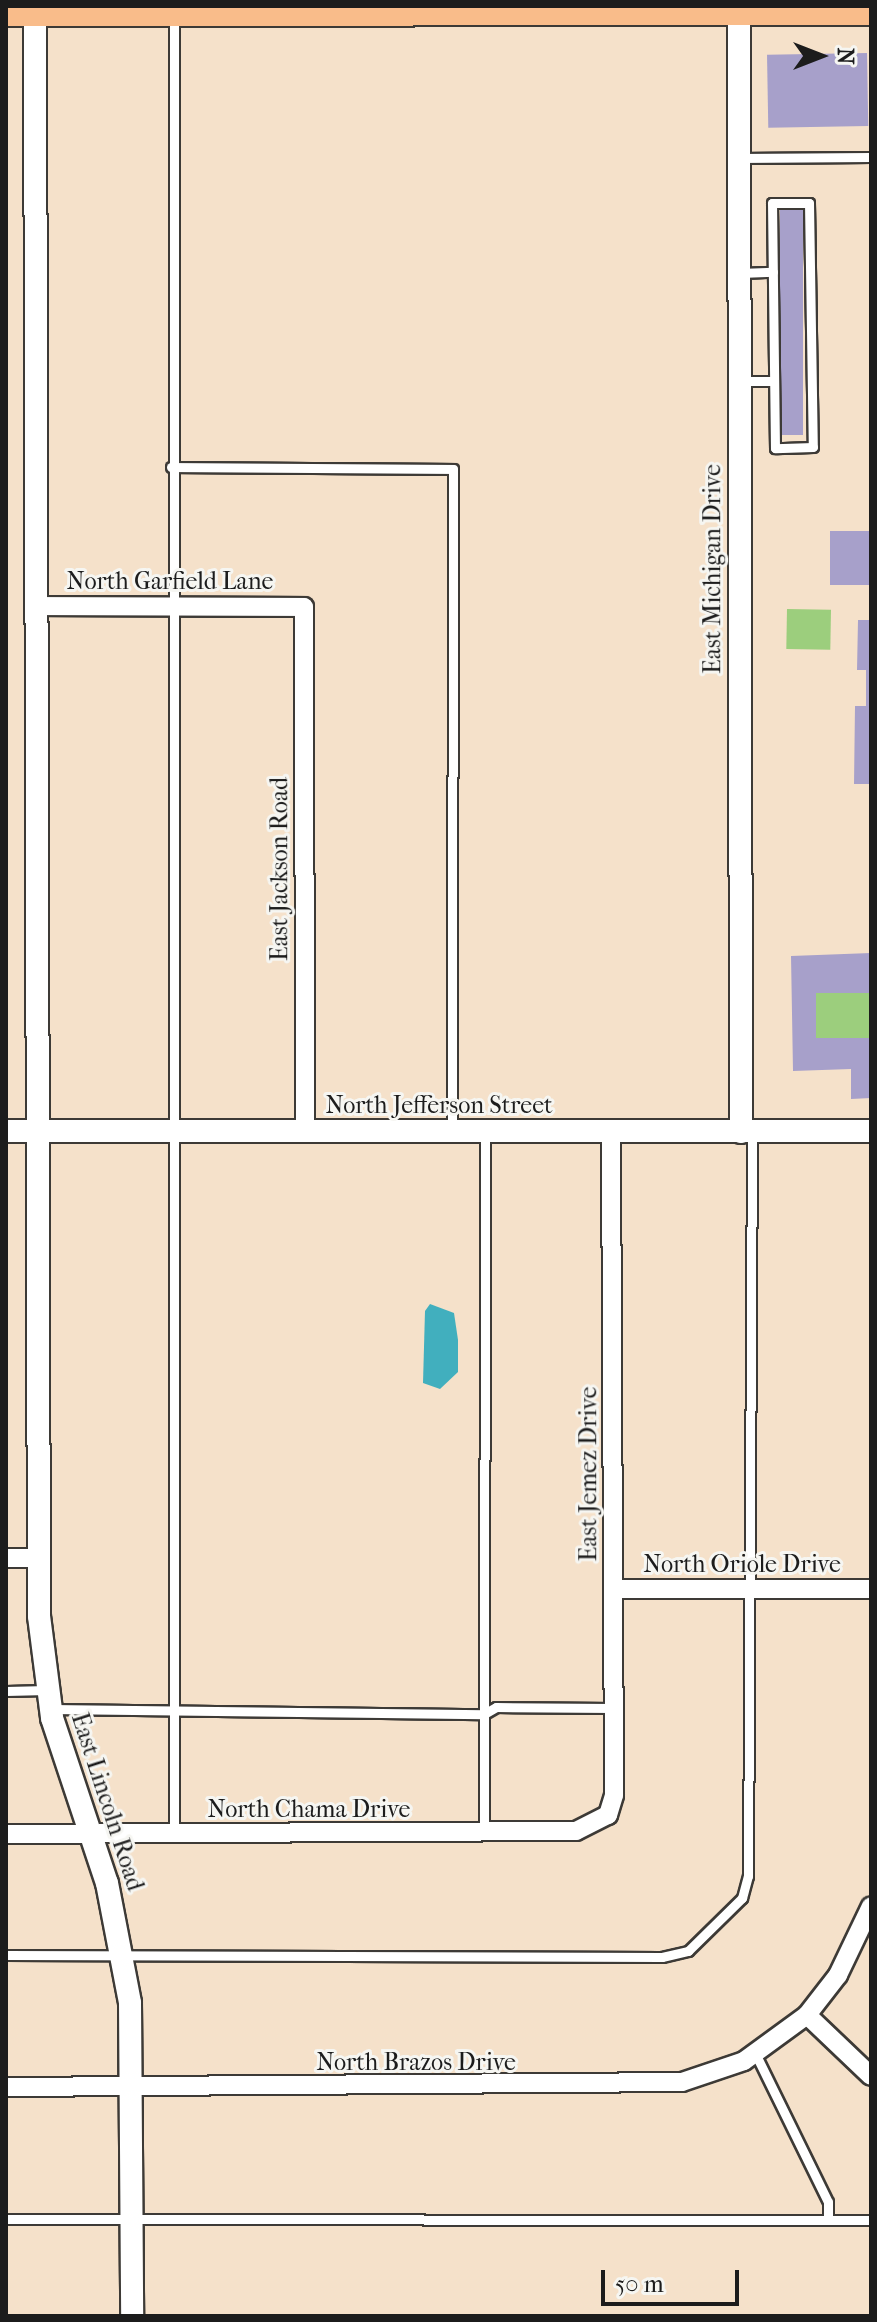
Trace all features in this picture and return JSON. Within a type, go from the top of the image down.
[{"type":"main road","points":[[6,13],[35,9],[174,13],[739,9],[871,12]]},
{"type":"street","name":"East Lincoln Road","points":[[35,9],[38,1558],[50,1700],[87,1834],[107,1883],[123,1955],[132,2087],[132,2316]]},
{"type":"street","name":"East Michigan Drive","points":[[739,9],[746,1132]]},
{"type":"street","name":"North Garfield Lane","points":[[35,606],[304,607]]},
{"type":"street","name":"East Jackson Road","points":[[304,607],[305,1131]]},
{"type":"street","name":"North Jefferson Street","points":[[6,1131],[871,1131]]},
{"type":"street","name":"East Jemez Drive","points":[[608,1815],[614,1795],[611,1132]]},
{"type":"street","points":[[6,1558],[38,1558]]},
{"type":"street","name":"North Oriole Drive","points":[[613,1589],[871,1589]]},
{"type":"street","name":"North Chama Drive","points":[[6,1834],[576,1831],[608,1815]]},
{"type":"street","points":[[871,1906],[838,1975],[807,2015],[871,2076]]},
{"type":"street","name":"North Brazos Drive","points":[[6,2087],[645,2086],[682,2082],[755,2053],[807,2015]]},
{"type":"lane","points":[[174,13],[170,606],[174,1834]]},
{"type":"lane","points":[[739,158],[871,157]]},
{"type":"lane","points":[[772,203],[809,203],[813,447],[775,448],[774,381],[772,203]]},
{"type":"lane","points":[[739,273],[773,272]]},
{"type":"lane","points":[[739,381],[774,381]]},
{"type":"lane","points":[[171,467],[453,469],[452,1132]]},
{"type":"lane","points":[[484,1833],[485,1132]]},
{"type":"lane","points":[[6,1955],[662,1957],[688,1951],[747,1889],[746,1132]]},
{"type":"lane","points":[[6,1691],[50,1700],[174,1708],[484,1714],[496,1707],[612,1708]]},
{"type":"lane","points":[[755,2053],[828,2202],[828,2220]]},
{"type":"lane","points":[[6,2219],[871,2220]]},
{"type":"green space","points":[[787,609],[831,610],[830,650],[786,649]]},
{"type":"green space","points":[[816,993],[871,993],[871,1038],[816,1038]]},
{"type":"water","points":[[430,1304],[454,1313],[458,1340],[458,1372],[440,1389],[423,1383],[425,1311]]},
{"type":"building","points":[[867,53],[868,126],[768,128],[767,55]]},
{"type":"building","points":[[780,209],[803,209],[803,435],[780,435]]},
{"type":"building","points":[[830,531],[871,531],[871,585],[830,585]]},
{"type":"building","points":[[858,620],[871,620],[871,784],[854,784],[855,706],[866,706],[866,670],[857,670]]},
{"type":"building","points":[[871,953],[871,993],[816,993],[816,1038],[871,1038],[871,1098],[851,1099],[851,1069],[793,1071],[791,956]]}]
